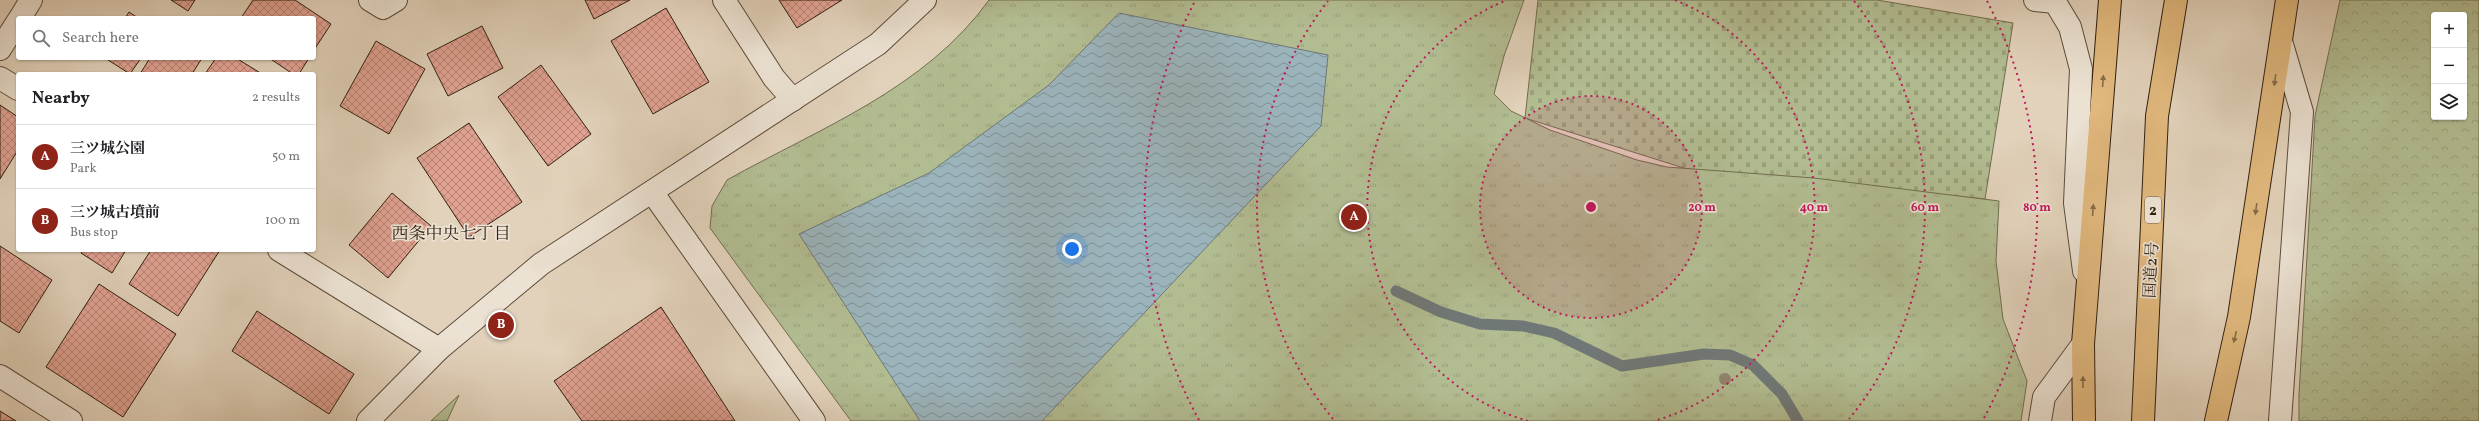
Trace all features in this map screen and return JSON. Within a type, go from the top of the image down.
[{"type":"highway","points":[[2084,421],[2083,344],[2110,0]]},
{"type":"highway","name":"国道2号","points":[[2143,421],[2157,116],[2176,0]]},
{"type":"highway","points":[[2216,421],[2240,317],[2287,0]]},
{"type":"street","points":[[21,16],[31,0]]},
{"type":"street","points":[[370,0],[383,8],[396,0]]},
{"type":"street","points":[[724,0],[774,78],[793,100]]},
{"type":"street","points":[[368,421],[439,349],[541,264],[878,44],[925,0]]},
{"type":"street","points":[[2049,1],[2070,27],[2081,69],[2075,203],[2087,293]]},
{"type":"street","points":[[0,49],[16,24]]},
{"type":"street","points":[[2280,421],[2302,112],[2281,41]]},
{"type":"street","points":[[0,78],[16,88]]},
{"type":"street","points":[[652,192],[814,421]]},
{"type":"street","points":[[282,252],[439,349]]},
{"type":"street","points":[[2040,421],[2044,397],[2083,344]]},
{"type":"street","points":[[0,376],[71,421]]},
{"type":"green space","points":[[989,0],[1524,0],[1504,56],[1494,94],[1511,111],[1550,130],[1637,160],[1667,167],[1814,178],[1999,201],[1996,261],[2003,319],[2027,381],[2021,421],[851,421],[710,228],[712,206],[727,180],[834,124],[869,104],[902,82],[934,58],[963,31]]},
{"type":"green space","points":[[1538,0],[1877,0],[2013,23],[1985,199],[1687,169],[1525,118]]},
{"type":"green space","points":[[2340,0],[2479,0],[2479,421],[2299,421],[2299,395],[2315,116]]},
{"type":"green space","points":[[459,395],[447,421],[431,421]]},
{"type":"water","points":[[1119,13],[1328,55],[1321,126],[1042,421],[920,421],[799,234],[929,173],[1049,85]]},
{"type":"building","points":[[171,0],[195,0],[188,11]]},
{"type":"building","points":[[253,0],[295,0],[331,24],[316,47],[316,16],[242,16]]},
{"type":"building","points":[[585,0],[630,0],[594,19]]},
{"type":"building","points":[[779,0],[842,0],[797,28]]},
{"type":"building","points":[[666,8],[709,82],[653,114],[611,41]]},
{"type":"building","points":[[129,12],[135,16],[126,16]]},
{"type":"building","points":[[482,26],[503,68],[448,96],[427,54]]},
{"type":"building","points":[[376,41],[425,69],[389,134],[340,106]]},
{"type":"building","points":[[108,60],[140,60],[131,72],[127,72]]},
{"type":"building","points":[[149,60],[201,60],[193,72],[141,72]]},
{"type":"building","points":[[215,60],[239,60],[259,72],[206,72]]},
{"type":"building","points":[[272,60],[308,60],[300,72],[290,72]]},
{"type":"building","points":[[541,65],[591,134],[548,166],[498,97]]},
{"type":"building","points":[[0,105],[16,116],[16,153],[0,179]]},
{"type":"building","points":[[469,123],[522,202],[469,237],[417,158]]},
{"type":"building","points":[[392,193],[431,226],[388,278],[349,245]]},
{"type":"building","points":[[0,246],[52,280],[19,333],[0,321]]},
{"type":"building","points":[[82,252],[125,252],[112,273],[81,253]]},
{"type":"building","points":[[150,252],[219,252],[178,316],[129,284]]},
{"type":"building","points":[[99,284],[176,334],[123,417],[46,367]]},
{"type":"building","points":[[661,307],[735,421],[582,421],[554,381]]},
{"type":"building","points":[[257,311],[354,374],[329,414],[232,351]]},
{"type":"building","points":[[0,411],[16,421],[0,421]]},
{"type":"waterway","points":[[1396,291],[1441,312],[1480,324],[1523,326],[1554,333],[1622,366],[1704,354],[1730,355],[1753,365],[1782,394],[1798,421]]},
{"type":"place","name":"三ツ城公園","points":[[1354,217]]},
{"type":"place","name":"三ツ城古墳前","points":[[501,325]]},
{"type":"district","name":"西条中央七丁目","points":[[451,233]]}]
